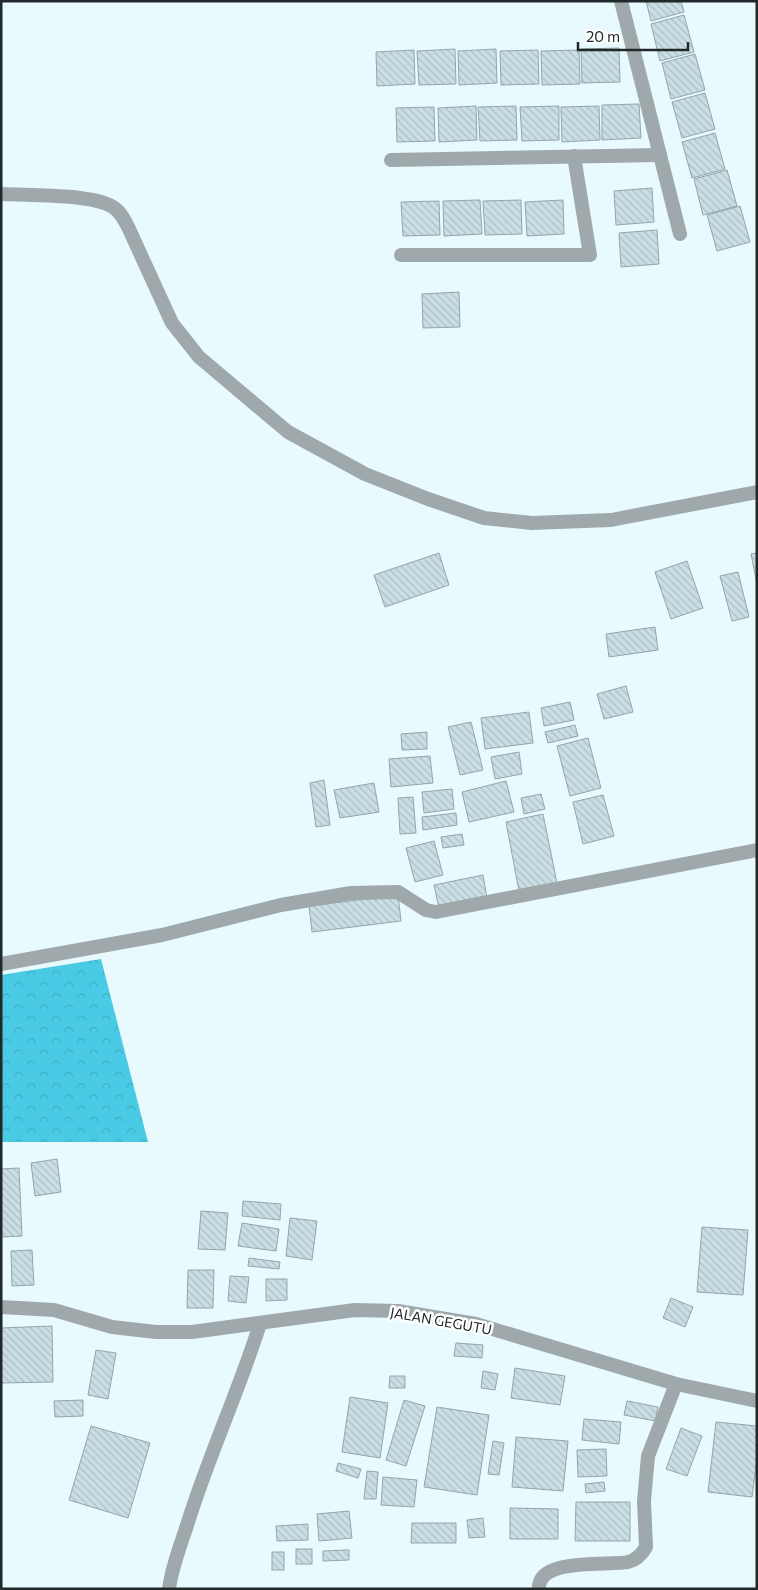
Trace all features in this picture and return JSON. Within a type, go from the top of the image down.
[{"type":"street","points":[[621,1],[680,234]]},
{"type":"street","points":[[391,160],[660,155]]},
{"type":"street","points":[[401,255],[590,255],[574,156]]},
{"type":"street","points":[[1,194],[62,196],[113,207],[122,216],[129,229],[172,323],[199,357],[288,432],[365,474],[428,500],[484,518],[532,523],[611,520],[757,492]]},
{"type":"street","points":[[1,964],[162,935],[281,905],[351,893],[398,892],[426,910],[436,912],[757,850]]},
{"type":"street","name":"JALAN GEGUTU","points":[[1,1307],[54,1310],[112,1327],[156,1332],[192,1332],[355,1310],[398,1311],[476,1324],[676,1384],[757,1401]]},
{"type":"street","points":[[169,1589],[173,1568],[208,1460],[242,1380],[260,1324]]},
{"type":"street","points":[[539,1589],[541,1579],[557,1567],[629,1562],[646,1548],[644,1500],[648,1456],[676,1384]]},
{"type":"green space","points":[[101,959],[148,1142],[1,1142],[1,975]]},
{"type":"building","points":[[646,1],[681,1],[684,12],[651,21]]},
{"type":"building","points":[[684,15],[694,52],[660,61],[651,24]]},
{"type":"building","points":[[619,48],[620,82],[582,83],[581,49]]},
{"type":"building","points":[[455,49],[456,84],[419,85],[417,51]]},
{"type":"building","points":[[496,49],[497,83],[459,85],[458,51]]},
{"type":"building","points":[[414,50],[415,84],[377,86],[376,52]]},
{"type":"building","points":[[538,50],[539,84],[501,85],[500,51]]},
{"type":"building","points":[[579,50],[580,84],[542,85],[541,51]]},
{"type":"building","points":[[695,54],[705,90],[671,99],[662,63]]},
{"type":"building","points":[[705,93],[715,129],[682,138],[672,102]]},
{"type":"building","points":[[639,104],[641,138],[602,140],[602,105]]},
{"type":"building","points":[[476,106],[477,140],[439,142],[438,108]]},
{"type":"building","points":[[516,106],[517,140],[480,141],[478,107]]},
{"type":"building","points":[[559,106],[559,140],[522,141],[520,107]]},
{"type":"building","points":[[599,106],[600,140],[562,142],[561,107]]},
{"type":"building","points":[[434,107],[435,141],[397,142],[396,108]]},
{"type":"building","points":[[715,133],[725,169],[692,178],[682,142]]},
{"type":"building","points":[[727,170],[737,206],[703,215],[694,179]]},
{"type":"building","points":[[652,188],[654,222],[616,225],[614,191]]},
{"type":"building","points":[[480,200],[482,234],[444,236],[443,201]]},
{"type":"building","points":[[521,200],[522,234],[485,235],[483,201]]},
{"type":"building","points":[[563,200],[564,234],[527,236],[525,202]]},
{"type":"building","points":[[439,201],[440,235],[403,236],[401,202]]},
{"type":"building","points":[[740,206],[750,242],[717,251],[707,215]]},
{"type":"building","points":[[657,230],[659,264],[621,267],[619,233]]},
{"type":"building","points":[[459,292],[460,327],[423,328],[422,294]]},
{"type":"building","points":[[439,553],[449,585],[385,607],[374,575]]},
{"type":"building","points":[[757,553],[757,584],[751,554]]},
{"type":"building","points":[[687,561],[703,608],[671,619],[655,572]]},
{"type":"building","points":[[738,572],[749,617],[732,621],[720,576]]},
{"type":"building","points":[[655,627],[658,650],[609,657],[606,634]]},
{"type":"building","points":[[626,686],[633,712],[604,719],[597,694]]},
{"type":"building","points":[[570,702],[574,720],[544,726],[541,708]]},
{"type":"building","points":[[529,712],[533,743],[485,749],[481,718]]},
{"type":"building","points":[[471,722],[483,770],[460,775],[448,727]]},
{"type":"building","points":[[575,725],[578,736],[548,743],[545,732]]},
{"type":"building","points":[[427,732],[427,749],[402,750],[401,734]]},
{"type":"building","points":[[588,738],[601,788],[570,796],[557,746]]},
{"type":"building","points":[[519,752],[522,774],[495,779],[491,757]]},
{"type":"building","points":[[430,756],[433,783],[391,787],[389,759]]},
{"type":"building","points":[[324,780],[330,825],[316,827],[310,783]]},
{"type":"building","points":[[506,781],[514,812],[469,822],[462,792]]},
{"type":"building","points":[[374,783],[379,812],[340,818],[334,790]]},
{"type":"building","points":[[452,789],[454,809],[424,813],[422,792]]},
{"type":"building","points":[[541,794],[545,809],[524,814],[521,798]]},
{"type":"building","points":[[603,795],[614,836],[583,844],[573,802]]},
{"type":"building","points":[[413,797],[416,833],[400,834],[398,798]]},
{"type":"building","points":[[456,813],[457,825],[423,830],[422,817]]},
{"type":"building","points":[[543,814],[557,883],[519,891],[506,822]]},
{"type":"building","points":[[462,834],[464,845],[443,848],[441,837]]},
{"type":"building","points":[[434,841],[443,875],[415,882],[406,848]]},
{"type":"building","points":[[483,875],[487,898],[439,908],[434,885]]},
{"type":"building","points":[[398,895],[401,921],[312,932],[309,906]]},
{"type":"building","points":[[57,1159],[61,1192],[35,1196],[31,1163]]},
{"type":"building","points":[[19,1168],[22,1236],[1,1237],[1,1169]]},
{"type":"building","points":[[243,1201],[281,1204],[280,1220],[242,1216]]},
{"type":"building","points":[[201,1211],[228,1213],[225,1250],[198,1249]]},
{"type":"building","points":[[290,1218],[317,1221],[312,1260],[286,1256]]},
{"type":"building","points":[[242,1223],[279,1229],[276,1251],[238,1246]]},
{"type":"building","points":[[702,1227],[748,1230],[743,1295],[697,1292]]},
{"type":"building","points":[[32,1250],[34,1285],[12,1286],[11,1251]]},
{"type":"building","points":[[249,1258],[280,1262],[279,1269],[248,1266]]},
{"type":"building","points":[[188,1270],[214,1270],[213,1308],[187,1308]]},
{"type":"building","points":[[230,1276],[249,1277],[246,1303],[228,1301]]},
{"type":"building","points":[[266,1279],[287,1279],[287,1300],[266,1301]]},
{"type":"building","points":[[671,1298],[693,1307],[685,1327],[663,1318]]},
{"type":"building","points":[[52,1326],[53,1382],[1,1383],[1,1328]]},
{"type":"building","points":[[456,1343],[483,1345],[482,1358],[454,1356]]},
{"type":"building","points":[[96,1350],[116,1353],[108,1399],[88,1395]]},
{"type":"building","points":[[515,1368],[565,1376],[560,1405],[511,1398]]},
{"type":"building","points":[[483,1371],[498,1374],[495,1390],[481,1388]]},
{"type":"building","points":[[390,1376],[405,1376],[405,1388],[389,1388]]},
{"type":"building","points":[[350,1397],[388,1403],[380,1458],[342,1452]]},
{"type":"building","points":[[83,1400],[83,1416],[55,1417],[54,1401]]},
{"type":"building","points":[[404,1400],[425,1406],[406,1466],[386,1460]]},
{"type":"building","points":[[627,1401],[658,1407],[655,1421],[624,1415]]},
{"type":"building","points":[[437,1407],[489,1415],[477,1495],[424,1487]]},
{"type":"building","points":[[584,1419],[621,1422],[619,1444],[582,1440]]},
{"type":"building","points":[[716,1422],[757,1426],[757,1459],[752,1497],[708,1492]]},
{"type":"building","points":[[91,1426],[150,1443],[128,1518],[69,1500]]},
{"type":"building","points":[[681,1428],[702,1436],[687,1476],[666,1469]]},
{"type":"building","points":[[516,1437],[568,1441],[563,1491],[512,1487]]},
{"type":"building","points":[[493,1441],[504,1443],[499,1475],[488,1474]]},
{"type":"building","points":[[606,1449],[607,1476],[578,1477],[577,1450]]},
{"type":"building","points":[[338,1463],[361,1469],[358,1478],[336,1471]]},
{"type":"building","points":[[367,1471],[378,1472],[376,1499],[364,1499]]},
{"type":"building","points":[[383,1477],[417,1480],[414,1507],[381,1505]]},
{"type":"building","points":[[604,1482],[605,1491],[586,1493],[585,1484]]},
{"type":"building","points":[[576,1502],[630,1502],[630,1541],[575,1541]]},
{"type":"building","points":[[510,1508],[558,1509],[558,1539],[510,1539]]},
{"type":"building","points":[[349,1511],[352,1538],[319,1541],[317,1514]]},
{"type":"building","points":[[483,1518],[485,1537],[469,1538],[467,1520]]},
{"type":"building","points":[[412,1523],[456,1523],[456,1543],[411,1543]]},
{"type":"building","points":[[308,1524],[308,1540],[277,1541],[276,1526]]},
{"type":"building","points":[[296,1549],[312,1549],[312,1564],[296,1564]]},
{"type":"building","points":[[349,1550],[349,1560],[323,1561],[323,1551]]},
{"type":"building","points":[[272,1552],[284,1552],[284,1570],[272,1570]]}]
